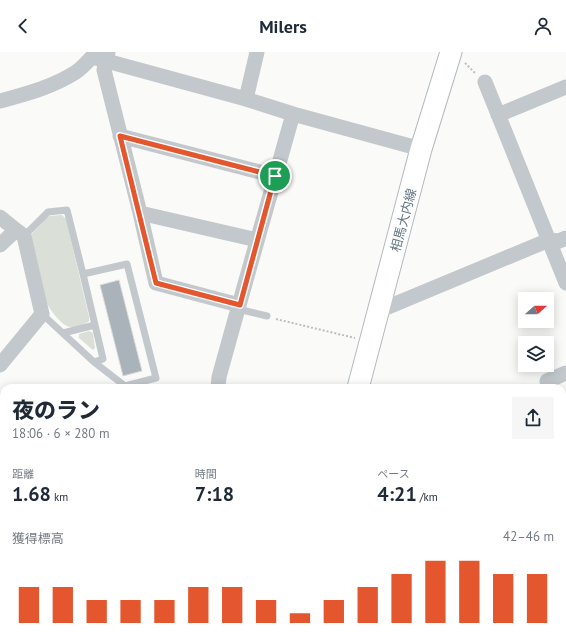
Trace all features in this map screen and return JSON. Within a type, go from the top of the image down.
[{"type":"main road","name":"相馬大内線","points":[[359,384],[421,149],[458,57]]},
{"type":"street","points":[[246,99],[257,52]]},
{"type":"street","points":[[107,56],[104,70],[156,283],[239,307]]},
{"type":"street","points":[[0,101],[28,94],[60,81],[77,72],[92,57],[107,56],[293,114],[421,149]]},
{"type":"street","points":[[485,82],[566,283]]},
{"type":"street","points":[[498,115],[566,87]]},
{"type":"street","points":[[218,384],[219,377],[293,114]]},
{"type":"street","points":[[120,136],[275,176]]},
{"type":"street","points":[[140,213],[258,240]]},
{"type":"street","points":[[0,217],[20,233],[42,314],[0,365]]},
{"type":"street","points":[[0,244],[20,233]]},
{"type":"street","points":[[380,306],[388,307],[549,240],[566,238]]},
{"type":"street","points":[[547,381],[566,373]]},
{"type":"lane","points":[[20,233],[48,212],[67,210],[103,359],[94,362]]},
{"type":"lane","points":[[83,274],[127,264],[156,378],[132,384]]},
{"type":"lane","points":[[239,307],[267,316]]},
{"type":"lane","points":[[42,314],[94,362],[122,384]]},
{"type":"lane","points":[[63,333],[95,325]]},
{"type":"path","points":[[458,57],[485,82]]},
{"type":"path","points":[[267,316],[370,342]]},
{"type":"shaded area","points":[[62,215],[66,219],[89,317],[89,321],[75,327],[69,327],[61,322],[47,303],[31,235],[49,216]]},
{"type":"shaded area","points":[[89,331],[93,333],[95,348],[93,350],[79,338],[79,334]]},
{"type":"building","points":[[119,280],[142,371],[123,376],[100,285]]},
{"type":"route","points":[[120,136],[275,176],[240,305],[156,283],[120,136]]}]
